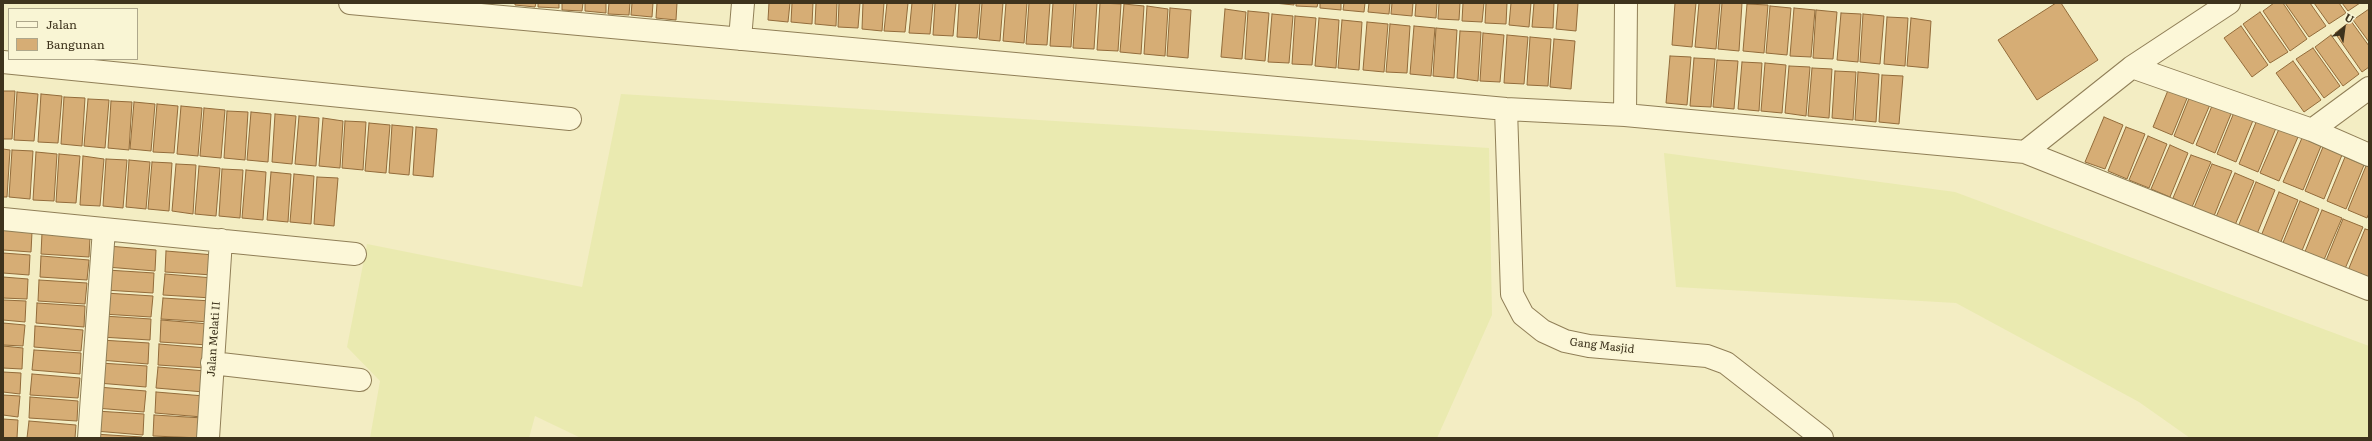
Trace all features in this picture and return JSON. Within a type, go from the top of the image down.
[{"type":"street","points":[[350,3],[1506,109],[1626,115],[2025,152],[2369,289]]},
{"type":"street","points":[[740,39],[743,3]]},
{"type":"street","points":[[1626,3],[1626,115]]},
{"type":"street","points":[[2025,152],[2132,67],[2229,3]]},
{"type":"street","points":[[3,62],[570,119]]},
{"type":"street","points":[[2132,67],[2312,130],[2369,155]]},
{"type":"street","points":[[2312,130],[2369,88]]},
{"type":"street","name":"Gang Masjid","points":[[1506,109],[1512,294],[1523,315],[1543,331],[1565,341],[1589,346],[1707,356],[1726,363],[1822,438]]},
{"type":"street","points":[[3,219],[355,254]]},
{"type":"street","points":[[89,438],[104,229]]},
{"type":"street","name":"Jalan Melati II","points":[[208,438],[221,240]]},
{"type":"street","points":[[212,363],[360,380]]},
{"type":"green space","points":[[621,94],[1489,148],[1492,315],[1437,438],[581,438],[535,416],[529,438],[370,438],[380,381],[347,347],[367,244],[582,287]]},
{"type":"green space","points":[[1664,153],[1955,192],[2369,346],[2369,438],[2190,438],[2139,402],[1956,303],[1676,287]]},
{"type":"building","points":[[515,3],[536,3],[535,7],[515,5]]},
{"type":"building","points":[[538,3],[559,3],[559,8],[538,7]]},
{"type":"building","points":[[562,3],[583,3],[582,11],[562,10]]},
{"type":"building","points":[[585,3],[606,3],[606,13],[585,11]]},
{"type":"building","points":[[609,3],[630,3],[629,15],[608,14]]},
{"type":"building","points":[[632,3],[653,3],[652,17],[631,15]]},
{"type":"building","points":[[657,3],[677,3],[676,20],[656,18]]},
{"type":"building","points":[[769,3],[790,3],[788,22],[768,20]]},
{"type":"building","points":[[792,3],[813,3],[812,24],[791,22]]},
{"type":"building","points":[[816,3],[837,3],[836,26],[815,24]]},
{"type":"building","points":[[839,3],[860,3],[858,28],[838,27]]},
{"type":"building","points":[[863,3],[884,3],[882,31],[862,29]]},
{"type":"building","points":[[887,3],[908,3],[905,32],[884,31]]},
{"type":"building","points":[[912,3],[933,3],[930,34],[909,33]]},
{"type":"building","points":[[935,3],[956,3],[953,36],[933,35]]},
{"type":"building","points":[[959,3],[980,3],[977,38],[957,37]]},
{"type":"building","points":[[982,3],[1003,3],[1000,41],[979,39]]},
{"type":"building","points":[[1006,3],[1027,3],[1024,43],[1003,41]]},
{"type":"building","points":[[1029,3],[1050,3],[1047,45],[1026,44]]},
{"type":"building","points":[[1053,3],[1074,3],[1071,47],[1050,46]]},
{"type":"building","points":[[1076,3],[1097,3],[1094,49],[1073,48]]},
{"type":"building","points":[[1100,3],[1121,4],[1118,51],[1097,50]]},
{"type":"building","points":[[1274,3],[1294,3],[1294,5]]},
{"type":"building","points":[[1296,3],[1318,3],[1317,7],[1296,6]]},
{"type":"building","points":[[1320,3],[1341,3],[1341,10],[1320,8]]},
{"type":"building","points":[[1344,3],[1365,3],[1364,12],[1343,10]]},
{"type":"building","points":[[1369,3],[1390,3],[1389,14],[1368,12]]},
{"type":"building","points":[[1392,3],[1413,3],[1412,16],[1391,14]]},
{"type":"building","points":[[1416,3],[1437,3],[1436,18],[1415,16]]},
{"type":"building","points":[[1439,3],[1460,3],[1459,20],[1438,19]]},
{"type":"building","points":[[1463,3],[1484,3],[1482,22],[1462,21]]},
{"type":"building","points":[[1486,3],[1507,3],[1506,24],[1485,23]]},
{"type":"building","points":[[1511,3],[1531,3],[1529,27],[1509,25]]},
{"type":"building","points":[[1534,3],[1554,3],[1553,28],[1532,27]]},
{"type":"building","points":[[1558,3],[1578,3],[1576,31],[1556,29]]},
{"type":"building","points":[[1675,3],[1696,3],[1692,47],[1672,45]]},
{"type":"building","points":[[1699,3],[1720,3],[1716,49],[1695,47]]},
{"type":"building","points":[[1722,3],[1742,3],[1739,51],[1718,49]]},
{"type":"building","points":[[2056,3],[2061,3],[2098,60],[2037,100],[1998,40]]},
{"type":"building","points":[[2274,3],[2283,3],[2307,39],[2290,51],[2263,11]]},
{"type":"building","points":[[2285,3],[2310,3],[2326,26],[2309,37]]},
{"type":"building","points":[[2314,3],[2339,3],[2346,13],[2329,24]]},
{"type":"building","points":[[2342,3],[2360,3],[2348,11]]},
{"type":"building","points":[[1124,4],[1144,6],[1141,54],[1120,52]]},
{"type":"building","points":[[1747,4],[1768,5],[1764,53],[1743,51]]},
{"type":"building","points":[[1147,6],[1168,9],[1165,56],[1144,54]]},
{"type":"building","points":[[1770,6],[1791,8],[1787,55],[1766,53]]},
{"type":"building","points":[[1170,8],[1191,10],[1188,58],[1167,56]]},
{"type":"building","points":[[1794,8],[1815,10],[1811,57],[1790,56]]},
{"type":"building","points":[[1225,9],[1246,12],[1242,59],[1221,57]]},
{"type":"building","points":[[2369,9],[2369,42],[2353,20]]},
{"type":"building","points":[[1816,10],[1837,12],[1833,59],[1813,58]]},
{"type":"building","points":[[1248,11],[1269,13],[1265,61],[1245,59]]},
{"type":"building","points":[[2260,12],[2288,52],[2270,63],[2243,24]]},
{"type":"building","points":[[1841,13],[1861,14],[1858,62],[1837,60]]},
{"type":"building","points":[[1272,14],[1293,16],[1289,63],[1268,62]]},
{"type":"building","points":[[1863,14],[1884,16],[1880,64],[1860,62]]},
{"type":"building","points":[[1295,16],[1316,18],[1312,65],[1292,64]]},
{"type":"building","points":[[1887,17],[1908,18],[1905,66],[1884,64]]},
{"type":"building","points":[[1319,18],[1339,20],[1336,68],[1315,66]]},
{"type":"building","points":[[1911,18],[1931,21],[1928,68],[1907,66]]},
{"type":"building","points":[[1342,20],[1362,22],[1359,70],[1338,68]]},
{"type":"building","points":[[2351,21],[2369,46],[2369,67],[2362,72],[2335,33]]},
{"type":"building","points":[[1367,22],[1388,24],[1384,72],[1363,70]]},
{"type":"building","points":[[1390,24],[1410,26],[1407,73],[1386,72]]},
{"type":"building","points":[[1414,26],[1435,28],[1431,76],[1410,74]]},
{"type":"building","points":[[2241,26],[2268,65],[2252,77],[2224,38]]},
{"type":"building","points":[[1436,28],[1457,30],[1454,78],[1433,76]]},
{"type":"building","points":[[1460,31],[1481,32],[1478,81],[1457,78]]},
{"type":"building","points":[[1483,33],[1504,35],[1500,82],[1480,81]]},
{"type":"building","points":[[1507,35],[1528,37],[1524,84],[1504,83]]},
{"type":"building","points":[[2331,35],[2359,74],[2343,86],[2315,47]]},
{"type":"building","points":[[1530,37],[1551,39],[1548,86],[1527,85]]},
{"type":"building","points":[[1554,39],[1575,41],[1571,89],[1550,87]]},
{"type":"building","points":[[2313,48],[2340,86],[2324,98],[2296,59]]},
{"type":"building","points":[[1670,56],[1691,57],[1687,105],[1666,103]]},
{"type":"building","points":[[1694,58],[1715,59],[1711,107],[1690,106]]},
{"type":"building","points":[[1717,60],[1738,61],[1734,109],[1713,107]]},
{"type":"building","points":[[2293,61],[2321,100],[2304,112],[2276,73]]},
{"type":"building","points":[[1742,62],[1762,63],[1759,111],[1738,109]]},
{"type":"building","points":[[1765,63],[1786,65],[1782,113],[1761,111]]},
{"type":"building","points":[[1789,66],[1810,67],[1806,116],[1785,113]]},
{"type":"building","points":[[1812,68],[1832,69],[1829,118],[1808,116]]},
{"type":"building","points":[[1835,71],[1856,72],[1853,120],[1832,118]]},
{"type":"building","points":[[1858,72],[1879,74],[1876,122],[1855,120]]},
{"type":"building","points":[[1882,75],[1903,76],[1899,124],[1879,122]]},
{"type":"building","points":[[2171,83],[2190,91],[2172,135],[2153,127]]},
{"type":"building","points":[[3,91],[15,91],[12,139],[3,139]]},
{"type":"building","points":[[2192,91],[2212,100],[2193,144],[2174,136]]},
{"type":"building","points":[[17,92],[38,94],[34,141],[14,140]]},
{"type":"building","points":[[41,94],[62,96],[58,143],[38,142]]},
{"type":"building","points":[[64,97],[85,98],[82,146],[61,144]]},
{"type":"building","points":[[88,99],[109,100],[105,148],[84,146]]},
{"type":"building","points":[[111,101],[132,102],[129,150],[108,148]]},
{"type":"building","points":[[2214,101],[2233,109],[2215,153],[2196,145]]},
{"type":"building","points":[[134,102],[155,104],[151,151],[130,149]]},
{"type":"building","points":[[157,104],[178,106],[174,153],[153,152]]},
{"type":"building","points":[[181,106],[202,108],[198,156],[177,154]]},
{"type":"building","points":[[204,108],[225,110],[221,158],[200,156]]},
{"type":"building","points":[[2235,110],[2254,118],[2236,162],[2217,154]]},
{"type":"building","points":[[227,111],[248,112],[245,160],[224,158]]},
{"type":"building","points":[[251,112],[271,114],[268,162],[247,160]]},
{"type":"building","points":[[275,114],[296,116],[292,164],[272,162]]},
{"type":"building","points":[[299,116],[319,118],[316,166],[295,164]]},
{"type":"building","points":[[2104,117],[2123,125],[2105,169],[2085,162]]},
{"type":"building","points":[[323,118],[343,121],[340,168],[319,166]]},
{"type":"building","points":[[2257,120],[2276,128],[2258,172],[2239,164]]},
{"type":"building","points":[[345,121],[366,122],[363,170],[342,168]]},
{"type":"building","points":[[369,123],[390,125],[386,173],[365,171]]},
{"type":"building","points":[[392,125],[413,127],[409,175],[389,173]]},
{"type":"building","points":[[416,127],[437,129],[433,177],[413,175]]},
{"type":"building","points":[[2126,127],[2145,134],[2127,179],[2108,171]]},
{"type":"building","points":[[2279,129],[2298,137],[2279,181],[2260,173]]},
{"type":"building","points":[[2148,136],[2167,144],[2149,188],[2129,180]]},
{"type":"building","points":[[2302,138],[2321,146],[2303,190],[2283,182]]},
{"type":"building","points":[[2170,145],[2188,153],[2170,197],[2151,189]]},
{"type":"building","points":[[2323,147],[2342,155],[2324,199],[2305,191]]},
{"type":"building","points":[[3,149],[10,150],[7,197],[3,197]]},
{"type":"building","points":[[12,150],[33,151],[30,199],[9,197]]},
{"type":"building","points":[[36,152],[57,154],[54,201],[33,200]]},
{"type":"building","points":[[59,154],[80,156],[76,203],[56,202]]},
{"type":"building","points":[[2191,155],[2211,162],[2192,207],[2173,198]]},
{"type":"building","points":[[83,156],[104,159],[100,206],[80,205]]},
{"type":"building","points":[[2345,157],[2364,165],[2346,209],[2327,201]]},
{"type":"building","points":[[106,159],[127,160],[123,208],[103,206]]},
{"type":"building","points":[[129,160],[150,162],[146,209],[126,207]]},
{"type":"building","points":[[152,162],[172,163],[169,211],[148,209]]},
{"type":"building","points":[[176,164],[196,165],[193,214],[172,211]]},
{"type":"building","points":[[2212,164],[2232,171],[2214,216],[2194,208]]},
{"type":"building","points":[[199,166],[220,168],[216,216],[195,214]]},
{"type":"building","points":[[2366,166],[2369,167],[2369,213],[2367,218],[2348,210]]},
{"type":"building","points":[[222,169],[243,170],[240,218],[219,216]]},
{"type":"building","points":[[246,170],[266,172],[263,220],[242,218]]},
{"type":"building","points":[[271,172],[291,174],[288,222],[267,220]]},
{"type":"building","points":[[2235,173],[2254,181],[2235,225],[2216,217]]},
{"type":"building","points":[[294,174],[314,176],[311,224],[290,222]]},
{"type":"building","points":[[317,177],[338,178],[334,226],[314,224]]},
{"type":"building","points":[[2256,182],[2275,190],[2257,234],[2238,227]]},
{"type":"building","points":[[2279,192],[2298,200],[2280,244],[2261,236]]},
{"type":"building","points":[[2300,201],[2319,209],[2301,253],[2282,245]]},
{"type":"building","points":[[2322,210],[2342,218],[2323,262],[2304,254]]},
{"type":"building","points":[[2343,219],[2363,227],[2344,271],[2325,263]]},
{"type":"building","points":[[2365,229],[2369,230],[2369,275],[2366,281],[2347,273]]},
{"type":"building","points":[[3,230],[32,232],[31,252],[3,250]]},
{"type":"building","points":[[42,233],[90,237],[89,257],[41,254]]},
{"type":"building","points":[[108,246],[156,250],[155,271],[107,267]]},
{"type":"building","points":[[166,251],[214,255],[213,275],[165,272]]},
{"type":"building","points":[[3,253],[30,255],[29,275],[3,273]]},
{"type":"building","points":[[41,256],[89,260],[87,280],[40,277]]},
{"type":"building","points":[[107,270],[154,273],[153,293],[105,290]]},
{"type":"building","points":[[165,274],[213,278],[212,298],[163,295]]},
{"type":"building","points":[[3,277],[28,279],[27,299],[3,298]]},
{"type":"building","points":[[39,280],[87,283],[85,304],[38,301]]},
{"type":"building","points":[[105,293],[153,296],[151,317],[103,314]]},
{"type":"building","points":[[163,298],[211,301],[210,322],[161,319]]},
{"type":"building","points":[[3,300],[26,301],[25,322],[3,320]]},
{"type":"building","points":[[37,303],[85,306],[84,327],[36,323]]},
{"type":"building","points":[[103,316],[151,319],[150,340],[101,337]]},
{"type":"building","points":[[161,320],[209,324],[208,345],[160,342]]},
{"type":"building","points":[[3,323],[25,325],[23,346],[3,345]]},
{"type":"building","points":[[35,326],[83,330],[81,351],[34,347]]},
{"type":"building","points":[[101,340],[149,343],[148,364],[100,360]]},
{"type":"building","points":[[159,344],[207,348],[206,368],[158,365]]},
{"type":"building","points":[[3,346],[23,348],[22,369],[3,368]]},
{"type":"building","points":[[34,350],[81,353],[80,374],[32,370]]},
{"type":"building","points":[[100,363],[147,366],[146,387],[98,383]]},
{"type":"building","points":[[158,367],[206,371],[204,392],[156,388]]},
{"type":"building","points":[[3,372],[21,373],[20,394],[3,392]]},
{"type":"building","points":[[32,374],[80,378],[78,398],[30,395]]},
{"type":"building","points":[[98,387],[146,391],[144,412],[96,408]]},
{"type":"building","points":[[156,392],[204,396],[202,417],[155,413]]},
{"type":"building","points":[[3,395],[20,396],[18,417],[3,415]]},
{"type":"building","points":[[30,397],[78,401],[77,421],[29,418]]},
{"type":"building","points":[[96,411],[144,414],[143,435],[95,431]]},
{"type":"building","points":[[154,415],[203,418],[201,438],[153,436]]},
{"type":"building","points":[[3,419],[18,420],[17,438],[3,438]]},
{"type":"building","points":[[29,421],[76,425],[75,438],[27,438]]},
{"type":"building","points":[[94,434],[142,437],[142,438],[94,438]]}]
